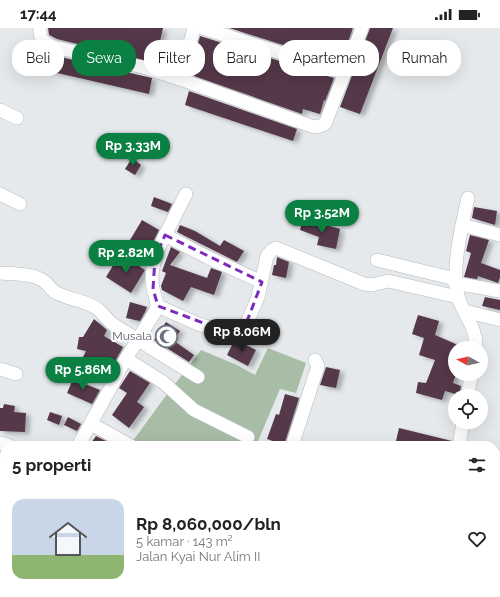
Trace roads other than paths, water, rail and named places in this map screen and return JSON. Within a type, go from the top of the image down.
[{"type":"street","points":[[40,28],[40,37],[43,42],[54,47],[143,67],[314,127],[325,124],[344,76]]},
{"type":"street","points":[[180,79],[194,28]]},
{"type":"street","points":[[202,28],[279,52]]},
{"type":"street","points":[[357,40],[362,28]]},
{"type":"street","points":[[0,110],[17,118]]},
{"type":"street","points":[[0,194],[20,204]]},
{"type":"street","points":[[81,441],[126,358],[154,315],[158,306],[153,289],[152,272],[158,249],[186,194]]},
{"type":"street","points":[[468,198],[462,225],[455,281],[458,297],[472,327],[475,341]]},
{"type":"street","points":[[462,225],[500,235]]},
{"type":"street","points":[[165,235],[207,258],[262,282]]},
{"type":"street","points":[[158,306],[198,324],[241,337],[258,297],[267,256],[276,248],[364,284],[372,285],[388,281],[458,297]]},
{"type":"street","points":[[378,260],[455,281],[500,291]]},
{"type":"street","points":[[0,273],[40,279],[46,282],[57,294],[88,304],[99,310],[105,318],[114,325],[198,377]]},
{"type":"street","points":[[465,311],[500,320]]},
{"type":"street","points":[[126,358],[163,382],[194,410],[248,437]]},
{"type":"street","points":[[294,441],[318,366],[315,360]]},
{"type":"street","points":[[0,369],[16,374]]},
{"type":"street","points":[[91,424],[122,441]]},
{"type":"street","points":[[460,441],[462,429]]},
{"type":"place","name":"Musala","points":[[167,336]]}]
